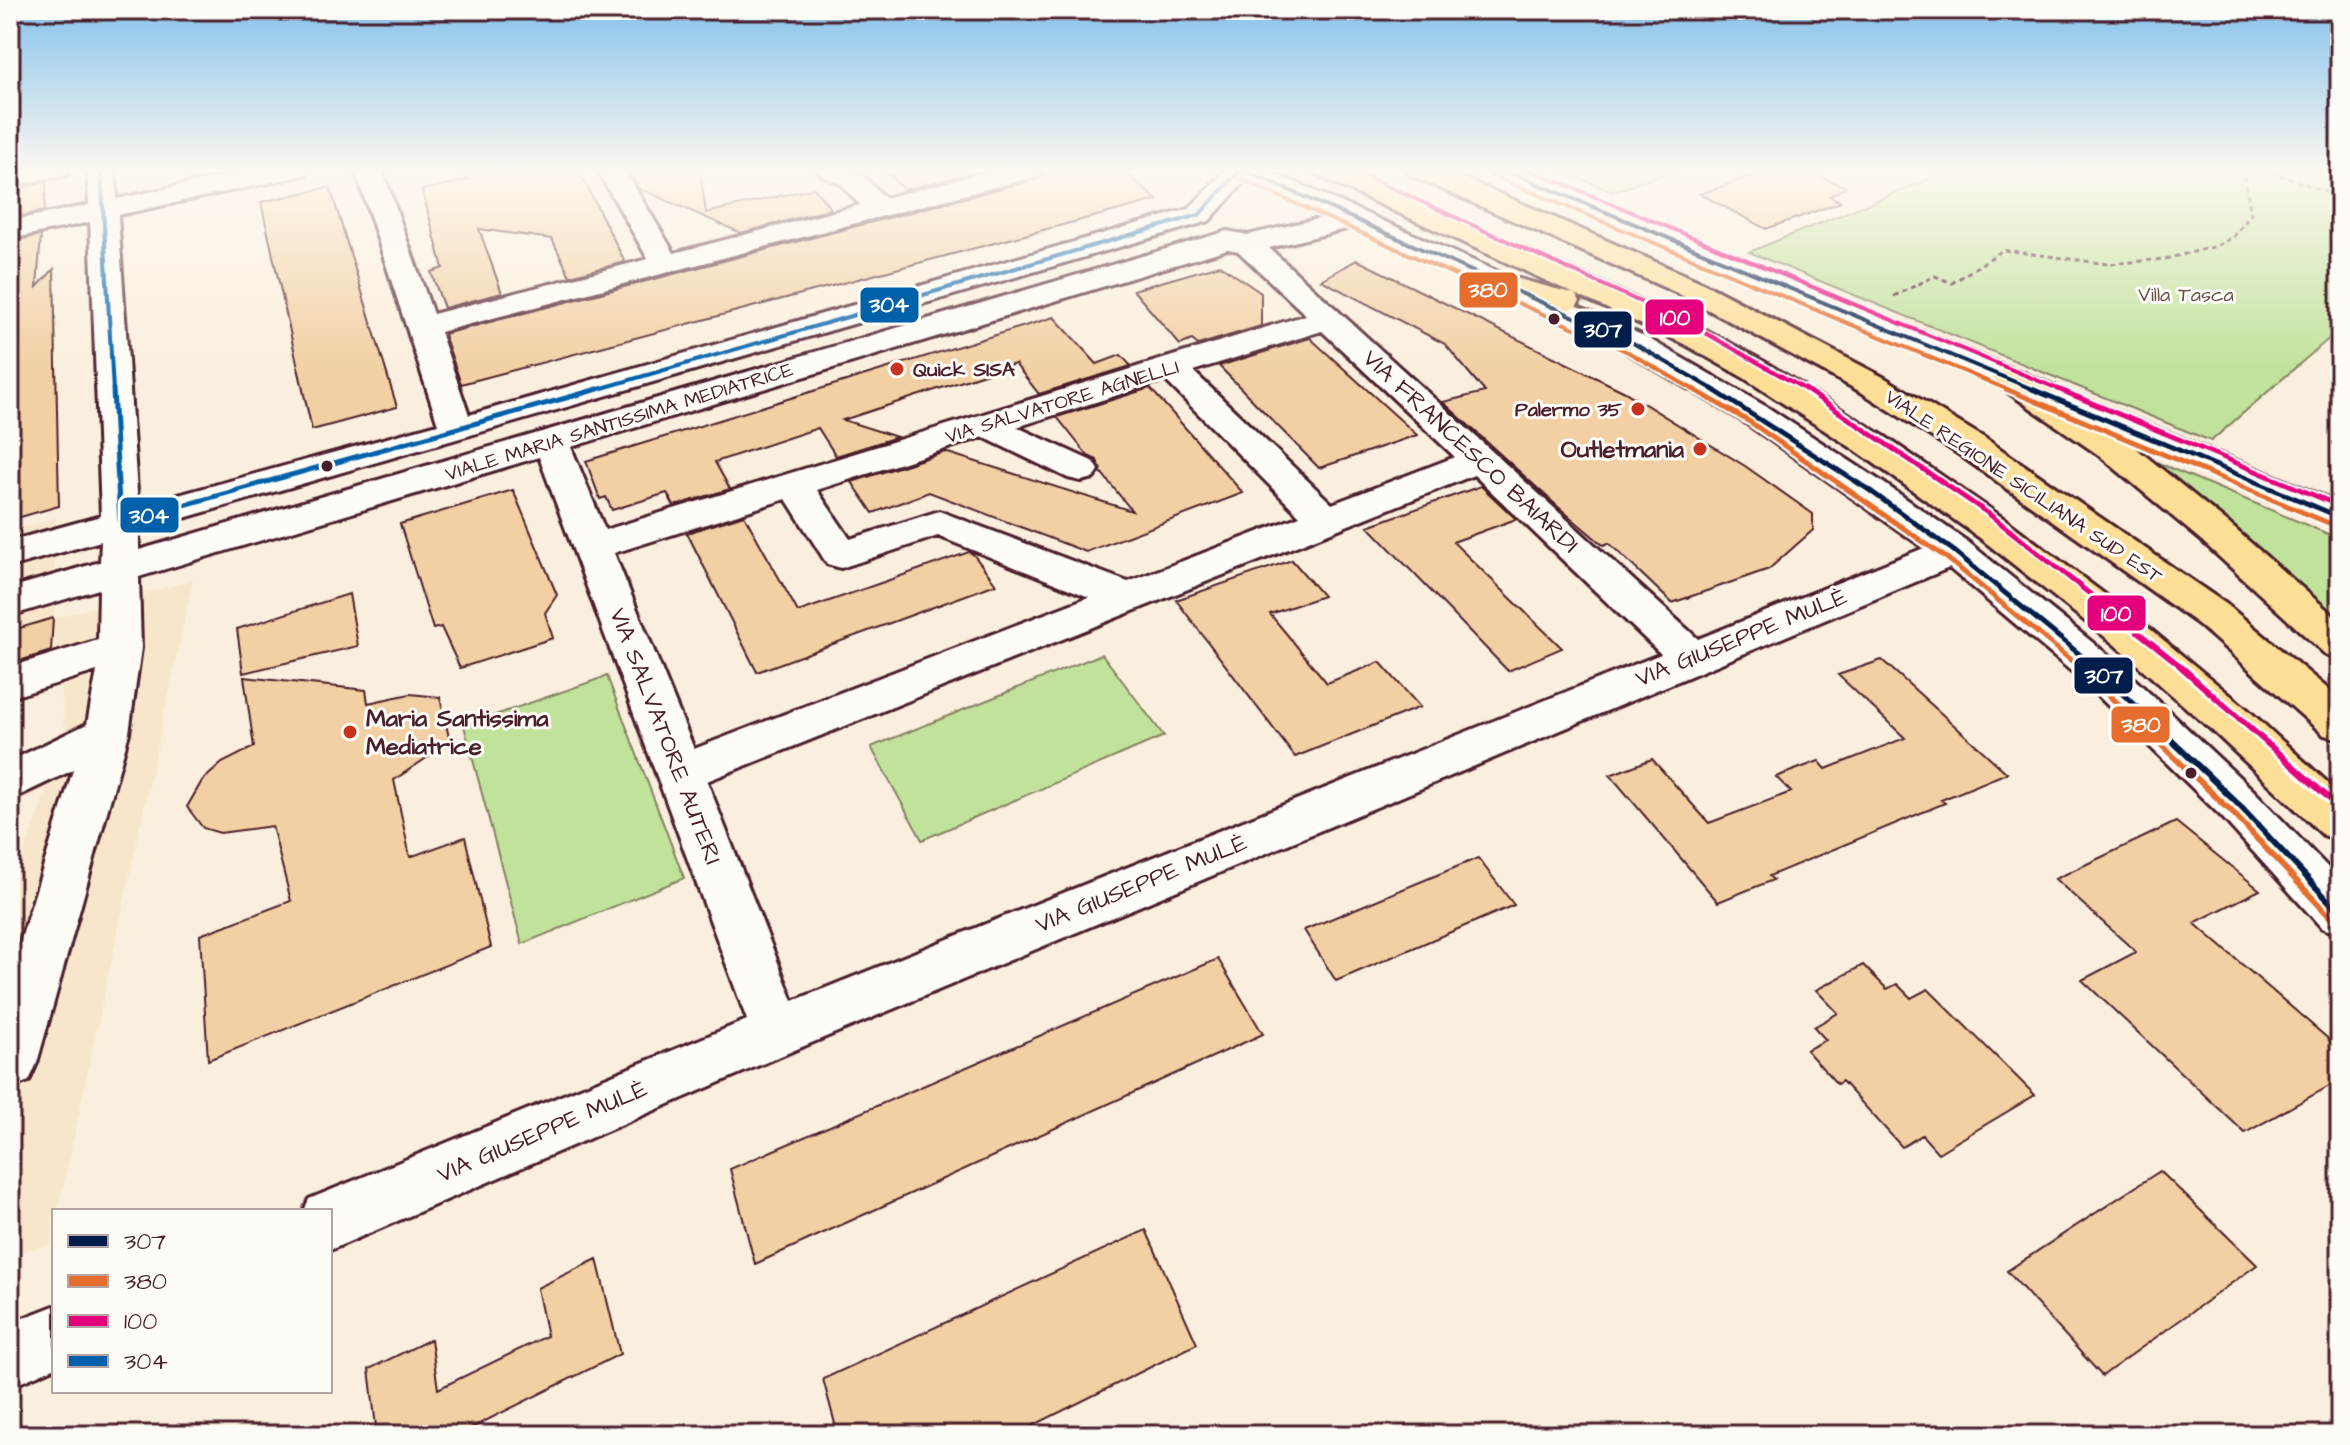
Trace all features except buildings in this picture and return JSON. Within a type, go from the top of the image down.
[{"type":"main road","points":[[1474,236],[1695,337],[1756,371],[1871,444],[1993,529],[2140,643],[2231,721],[2340,822]]},
{"type":"main road","name":"VIALE REGIONE SICILIANA SUD EST","points":[[1573,236],[1688,287],[1873,385],[1970,445],[2212,614],[2340,723]]},
{"type":"main road","points":[[1489,280],[1695,337]]},
{"type":"main road","points":[[2011,379],[2113,448],[2215,532],[2340,644]]},
{"type":"street","points":[[10,1063],[107,733],[119,660],[120,523],[104,236]]},
{"type":"street","points":[[391,236],[457,430]]},
{"type":"street","points":[[649,236],[665,263]]},
{"type":"street","points":[[422,327],[770,236]]},
{"type":"street","name":"VIALE MARIA SANTISSIMA MEDIATRICE","points":[[10,554],[120,523],[246,473],[457,430],[1125,236]]},
{"type":"street","points":[[1230,236],[1238,242]]},
{"type":"street","name":"VIALE MARIA SANTISSIMA MEDIATRICE","points":[[10,602],[551,441],[1265,236]]},
{"type":"street","points":[[1390,236],[1633,343],[1755,414],[1869,490],[1954,551],[2098,670],[2238,804],[2340,913]]},
{"type":"street","points":[[1666,236],[2340,517]]},
{"type":"street","name":"VIA FRANCESCO BAIARDI","points":[[1238,242],[1330,318],[1692,658]]},
{"type":"street","name":"VIA SALVATORE AGNELLI","points":[[593,547],[1330,318]]},
{"type":"street","points":[[1170,367],[1325,519]]},
{"type":"street","points":[[985,425],[1081,470]]},
{"type":"street","name":"VIA SALVATORE AUTERI","points":[[551,441],[778,1032]]},
{"type":"street","points":[[681,773],[1479,460]]},
{"type":"street","points":[[794,483],[841,555],[939,523],[1129,598]]},
{"type":"street","name":"VIA GIUSEPPE MULÈ","points":[[332,1219],[778,1032],[1954,551]]},
{"type":"street","points":[[10,683],[119,660]]},
{"type":"street","points":[[10,706],[119,660]]},
{"type":"street","points":[[10,782],[107,733]]},
{"type":"street","points":[[10,1355],[52,1338]]},
{"type":"path","points":[[1859,316],[1935,276],[1952,283],[2003,250],[2108,264],[2165,259],[2217,246],[2233,236]]},
{"type":"shaded area","points":[[56,518],[54,618],[193,580],[58,1209],[52,1209],[51,1244],[10,1255],[10,893],[47,788],[10,806],[10,761],[65,733],[53,619],[10,631],[10,530]]},
{"type":"green space","name":"Villa Tasca","points":[[1788,236],[2340,236],[2340,329],[2211,441],[1749,252]]},
{"type":"green space","points":[[2137,454],[2340,539],[2340,624]]},
{"type":"green space","points":[[1102,654],[1164,736],[922,840],[871,747]]},
{"type":"green space","points":[[607,676],[684,878],[522,944],[464,726]]},
{"type":"transit line","name":"304","points":[[105,236],[120,523],[457,430],[1125,236]]},
{"type":"transit line","name":"380","points":[[1369,236],[1628,352],[1750,422],[1863,498],[1948,559],[2091,677],[2231,811],[2333,920]]},
{"type":"transit line","name":"307","points":[[1394,236],[1633,343],[1755,414],[1869,490],[1954,551],[2098,670],[2238,804],[2340,913]]},
{"type":"transit line","name":"100","points":[[1499,236],[1739,350],[1839,410],[1915,461],[1989,514],[2134,627],[2340,808]]},
{"type":"transit line","name":"380","points":[[1639,236],[2336,526]]},
{"type":"transit line","name":"307","points":[[1664,236],[2340,517]]},
{"type":"transit line","name":"100","points":[[1690,236],[2340,506]]},
{"type":"place","name":"Quick SISA","points":[[897,369]]},
{"type":"place","name":"Palermo 35","points":[[1638,409]]},
{"type":"place","name":"Outletmania","points":[[1700,449]]},
{"type":"place","name":"Maria Santissima Mediatrice","points":[[350,732]]}]
